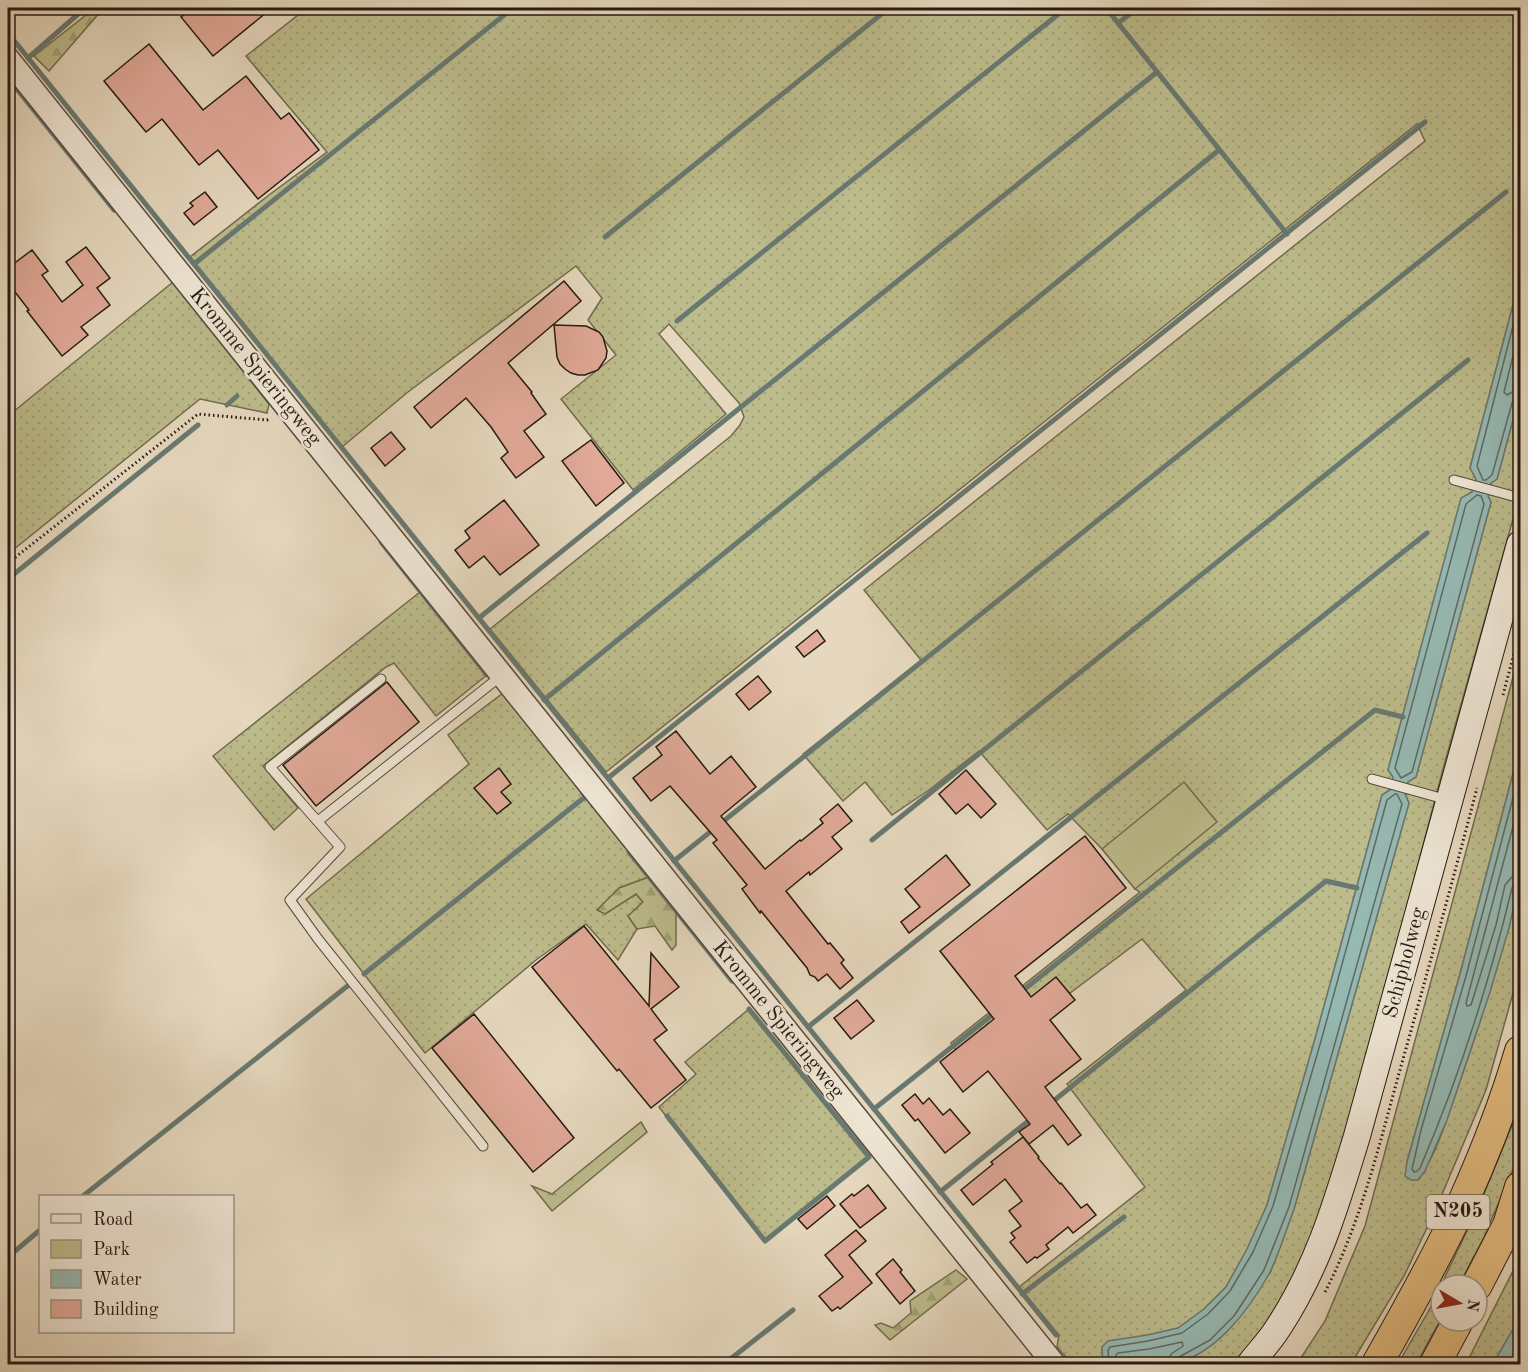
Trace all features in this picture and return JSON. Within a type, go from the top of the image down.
[{"type":"highway","name":"N205","points":[[1377,1365],[1463,1200],[1499,1114],[1521,1051]]},
{"type":"highway","name":"N205","points":[[1484,1273],[1514,1217],[1521,1187]]},
{"type":"highway","points":[[1435,1365],[1452,1333]]},
{"type":"main road","name":"Schipholweg","points":[[1250,1365],[1278,1329],[1297,1296],[1315,1262],[1329,1226],[1360,1125],[1521,544]]},
{"type":"street","name":"Kromme Spieringweg","points":[[8,59],[1054,1365]]},
{"type":"lane","points":[[1454,480],[1521,498]]},
{"type":"lane","points":[[318,821],[502,675]]},
{"type":"lane","points":[[381,679],[270,767],[340,847],[290,900],[318,939],[483,1146]]},
{"type":"lane","points":[[1372,779],[1450,800]]},
{"type":"path","points":[[8,563],[198,414],[267,420]]},
{"type":"green space","points":[[95,8],[101,11],[49,71],[34,56]]},
{"type":"green space","points":[[307,8],[1520,8],[1520,302],[1514,301],[1470,468],[1476,479],[1472,492],[1461,499],[1388,770],[1393,777],[1390,790],[1382,795],[1267,1205],[1247,1250],[1226,1287],[1204,1309],[1179,1328],[1102,1347],[1103,1364],[1072,1364],[1057,1347],[1059,1335],[1019,1287],[1145,1187],[1067,1084],[1186,990],[1142,939],[969,1069],[951,1043],[1140,892],[1068,814],[1047,830],[979,751],[892,815],[865,782],[843,801],[803,754],[921,660],[864,590],[1425,141],[1417,124],[606,772],[490,629],[731,436],[744,417],[739,403],[669,324],[659,334],[726,414],[633,490],[561,399],[616,355],[588,320],[602,298],[576,266],[408,392],[342,447],[190,257],[327,152],[246,56]]},
{"type":"green space","points":[[173,282],[269,404],[267,413],[200,399],[8,554],[8,416]]},
{"type":"green space","points":[[1520,394],[1520,494],[1443,769],[1338,1170],[1305,1261],[1252,1346],[1235,1364],[1171,1364],[1180,1363],[1270,1273],[1294,1209],[1409,803],[1405,794],[1408,781],[1416,777],[1491,502],[1488,496],[1491,483],[1497,479]]},
{"type":"green space","points":[[420,592],[487,675],[436,716],[394,663],[386,667],[263,766],[298,808],[274,830],[213,756]]},
{"type":"green space","points":[[1520,651],[1520,747],[1407,1162],[1418,1180],[1436,1147],[1468,1058],[1500,955],[1520,877],[1520,968],[1486,1090],[1435,1211],[1404,1276],[1351,1364],[1297,1364],[1325,1321],[1365,1226]]},
{"type":"green space","points":[[503,693],[649,877],[619,888],[605,914],[636,894],[643,902],[628,916],[637,929],[618,960],[586,924],[536,960],[425,1053],[306,899],[469,764],[448,735]]},
{"type":"green space","points":[[1184,782],[1217,822],[1135,889],[1102,849]]},
{"type":"green space","points":[[649,877],[676,912],[676,945],[672,950],[655,926],[637,929],[628,916],[643,902],[636,894],[605,914],[597,910],[619,888]]},
{"type":"green space","points":[[749,1009],[869,1157],[765,1241],[659,1107],[696,1074],[685,1062]]},
{"type":"green space","points":[[1520,1106],[1520,1153],[1484,1237],[1465,1273],[1447,1273],[1479,1206]]},
{"type":"green space","points":[[641,1122],[647,1132],[552,1211],[532,1186],[552,1194]]},
{"type":"green space","points":[[1520,1257],[1520,1317],[1493,1364],[1466,1364],[1482,1333],[1489,1333],[1489,1318]]},
{"type":"green space","points":[[956,1270],[967,1279],[890,1340],[875,1325],[881,1323],[893,1328],[911,1313],[910,1301]]},
{"type":"green space","points":[[1429,1310],[1429,1333],[1433,1333],[1416,1364],[1398,1364]]},
{"type":"water","points":[[1514,301],[1520,302],[1520,394],[1497,479],[1491,483],[1488,496],[1491,502],[1416,777],[1408,782],[1405,794],[1409,803],[1294,1209],[1279,1251],[1269,1274],[1241,1316],[1216,1342],[1202,1352],[1187,1360],[1171,1364],[1103,1364],[1102,1347],[1108,1341],[1178,1328],[1204,1309],[1226,1287],[1267,1205],[1382,795],[1390,790],[1393,777],[1388,770],[1461,498],[1472,492],[1476,479],[1470,468]]},
{"type":"water","points":[[1520,747],[1520,877],[1509,928],[1447,1120],[1425,1171],[1418,1180],[1411,1180],[1405,1176],[1407,1162]]},
{"type":"water","points":[[1520,1317],[1519,1364],[1493,1364]]},
{"type":"building","points":[[193,8],[272,8],[213,56],[181,17]]},
{"type":"building","points":[[149,44],[203,110],[246,76],[281,119],[289,113],[319,150],[258,199],[218,150],[199,165],[162,119],[146,132],[104,81]]},
{"type":"building","points":[[205,192],[217,207],[194,225],[184,213],[193,206],[190,203]]},
{"type":"building","points":[[86,247],[110,278],[97,288],[110,305],[81,327],[88,335],[62,356],[8,283],[8,268],[32,250],[48,271],[42,275],[62,302],[83,285],[66,262]]},
{"type":"building","points":[[564,281],[581,301],[508,363],[532,392],[546,414],[524,431],[544,457],[516,478],[501,458],[508,452],[491,427],[466,398],[431,428],[414,407]]},
{"type":"building","points":[[554,325],[586,326],[599,332],[607,351],[606,358],[598,370],[578,375],[571,373],[560,364],[557,357]]},
{"type":"building","points":[[391,432],[405,449],[385,466],[371,448]]},
{"type":"building","points":[[591,440],[624,483],[596,506],[562,461]]},
{"type":"building","points":[[504,500],[539,545],[500,575],[484,556],[469,568],[455,550],[470,538],[465,531]]},
{"type":"building","points":[[817,630],[825,641],[804,657],[796,647]]},
{"type":"building","points":[[758,676],[771,692],[749,710],[736,694]]},
{"type":"building","points":[[387,682],[419,722],[316,806],[283,765]]},
{"type":"building","points":[[676,731],[710,774],[731,756],[756,787],[721,816],[765,869],[823,823],[820,819],[838,804],[852,821],[832,837],[842,849],[786,891],[828,944],[830,943],[844,960],[841,963],[853,978],[840,989],[827,974],[818,981],[810,975],[807,968],[742,889],[747,885],[713,843],[717,840],[670,786],[651,801],[633,778],[662,755],[656,747]]},
{"type":"building","points":[[499,768],[511,784],[501,792],[511,803],[497,814],[474,788]]},
{"type":"building","points":[[966,770],[996,804],[981,818],[968,804],[956,814],[939,794]]},
{"type":"building","points":[[1085,836],[1126,888],[1015,976],[1031,997],[1056,977],[1075,1000],[1050,1020],[1081,1059],[1045,1087],[1081,1135],[1068,1145],[1053,1125],[1029,1144],[1019,1132],[1030,1124],[988,1071],[963,1092],[940,1062],[994,1019],[940,951]]},
{"type":"building","points":[[946,855],[970,885],[909,933],[901,922],[920,907],[905,889]]},
{"type":"building","points":[[584,926],[649,1006],[651,953],[679,987],[651,1009],[667,1030],[654,1040],[686,1080],[651,1108],[619,1069],[617,1071],[532,967]]},
{"type":"building","points":[[857,1000],[874,1021],[851,1039],[834,1018]]},
{"type":"building","points":[[474,1014],[574,1138],[533,1172],[432,1048]]},
{"type":"building","points":[[915,1094],[923,1104],[929,1098],[943,1115],[950,1109],[970,1133],[945,1153],[918,1119],[915,1121],[902,1105]]},
{"type":"building","points":[[1023,1137],[1081,1208],[1087,1204],[1096,1215],[1073,1233],[1068,1227],[1046,1245],[1049,1249],[1027,1263],[1010,1242],[1015,1238],[1011,1233],[1021,1226],[1009,1211],[1022,1201],[1005,1179],[973,1205],[961,1190]]},
{"type":"building","points":[[868,1185],[886,1208],[860,1228],[840,1204]]},
{"type":"building","points":[[827,1196],[835,1206],[807,1229],[798,1219]]},
{"type":"building","points":[[856,1230],[866,1241],[849,1255],[872,1283],[840,1309],[838,1307],[832,1311],[819,1296],[843,1277],[825,1255]]},
{"type":"building","points":[[893,1259],[915,1291],[900,1304],[876,1274]]},
{"type":"waterway","points":[[28,58],[85,8]]},
{"type":"waterway","points":[[194,264],[513,8]]},
{"type":"waterway","points":[[605,237],[889,8]]},
{"type":"waterway","points":[[677,321],[1066,8]]},
{"type":"waterway","points":[[1106,8],[1287,234]]},
{"type":"waterway","points":[[1118,23],[1138,8]]},
{"type":"waterway","points":[[8,33],[1056,1335]]},
{"type":"waterway","points":[[479,618],[1157,72]]},
{"type":"waterway","points":[[8,78],[114,210]]},
{"type":"waterway","points":[[608,778],[1425,122]]},
{"type":"waterway","points":[[544,700],[1219,150]]},
{"type":"waterway","points":[[674,861],[1506,192]]},
{"type":"waterway","points":[[872,840],[1468,360]]},
{"type":"waterway","points":[[227,405],[237,396]]},
{"type":"waterway","points":[[8,579],[198,425]]},
{"type":"waterway","points":[[808,1027],[1427,533]]},
{"type":"waterway","points":[[381,542],[487,675]]},
{"type":"waterway","points":[[1021,992],[1375,710],[1403,717]]},
{"type":"waterway","points":[[364,974],[586,796],[583,793]]},
{"type":"waterway","points":[[629,852],[732,981]]},
{"type":"waterway","points":[[1051,1103],[1326,881],[1357,888]]},
{"type":"waterway","points":[[84,1195],[350,984]]},
{"type":"waterway","points":[[667,1116],[765,1241],[869,1157],[749,1009]]},
{"type":"waterway","points":[[874,1109],[997,1011]]},
{"type":"waterway","points":[[940,1192],[1032,1118]]},
{"type":"waterway","points":[[1022,1294],[1124,1217]]},
{"type":"waterway","points":[[8,1257],[39,1231]]},
{"type":"waterway","points":[[724,1364],[793,1310]]}]
